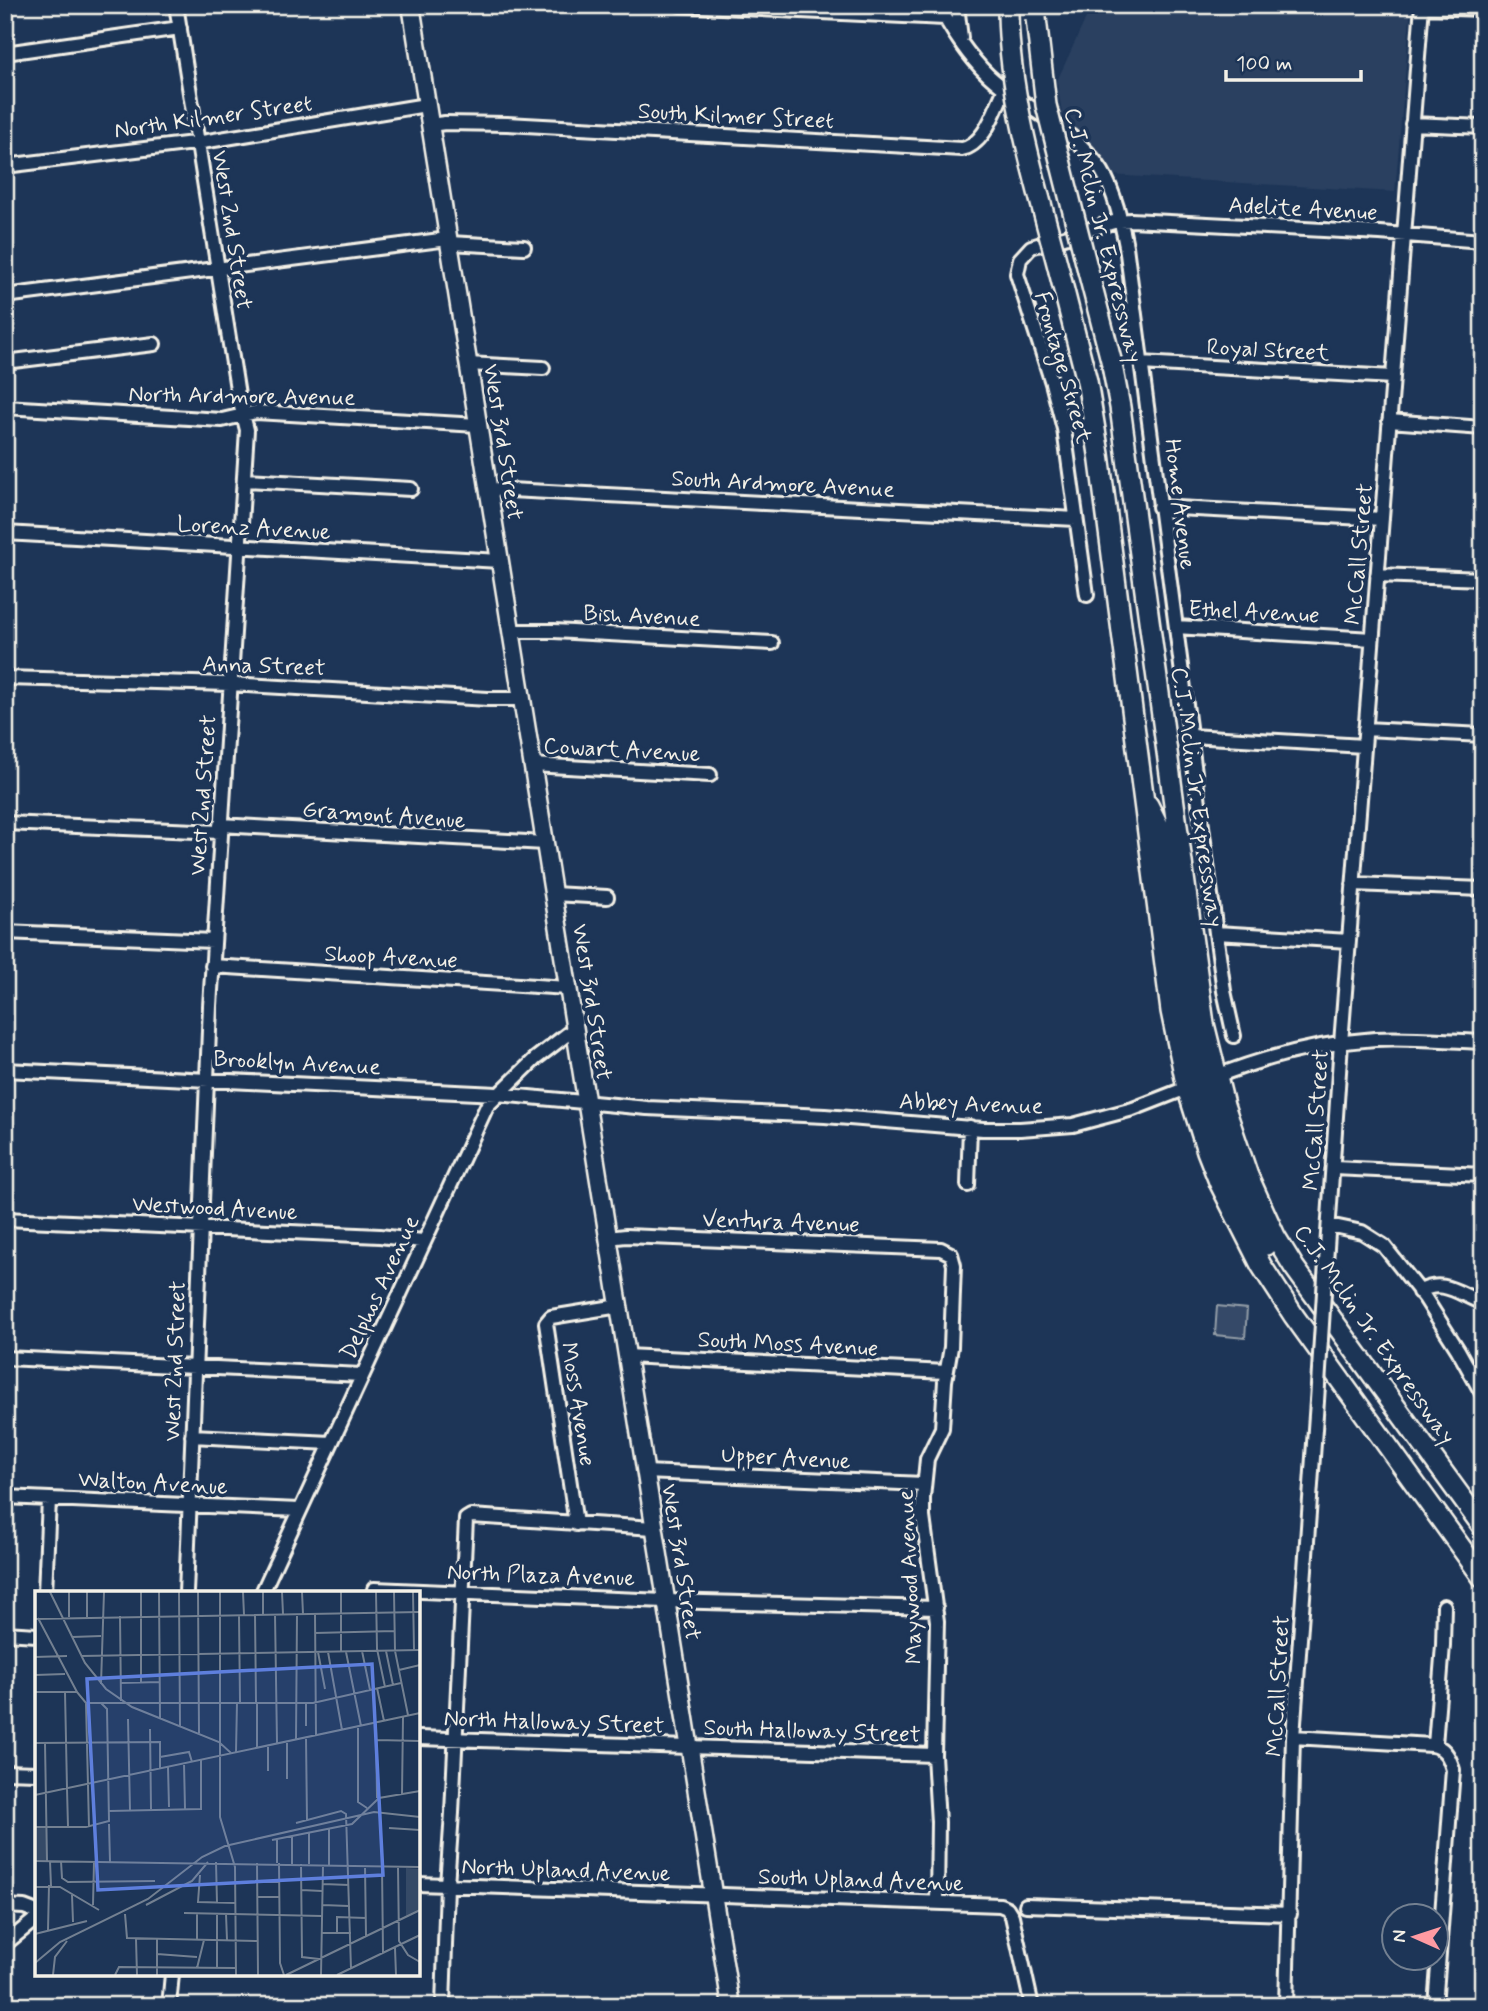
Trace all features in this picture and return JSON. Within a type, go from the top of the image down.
[{"type":"highway","points":[[1008,10],[1011,67],[1020,121],[1094,417],[1144,798],[1164,837],[1201,1082]]},
{"type":"highway","name":"C.J. Mclin Jr. Expressway","points":[[1036,12],[1045,105],[1111,360],[1120,407],[1204,1024],[1201,1082],[1207,1151],[1238,1223],[1261,1265],[1483,1578]]},
{"type":"highway","name":"C.J. Mclin Jr. Expressway","points":[[1201,1082],[1226,1161],[1256,1227],[1272,1252],[1294,1267],[1483,1527]]},
{"type":"main road","name":"West 3rd Street","points":[[411,5],[731,2006]]},
{"type":"street","name":"West 2nd Street","points":[[176,5],[238,395],[247,430],[212,966],[186,1591]]},
{"type":"street","points":[[680,5],[942,11]]},
{"type":"street","points":[[957,5],[962,42]]},
{"type":"street","points":[[1422,6],[1483,9]]},
{"type":"street","name":"McCall Street","points":[[1286,2006],[1293,1737],[1341,1043],[1422,6]]},
{"type":"street","name":"Home Avenue","points":[[942,11],[976,62],[1005,89],[1063,130],[1088,153],[1110,186],[1120,221],[1126,246],[1224,991],[1234,1036]]},
{"type":"street","points":[[5,53],[180,28]]},
{"type":"street","name":"South Kilmer Street","points":[[430,125],[445,122],[507,124],[962,149],[969,148],[980,139],[1005,89]]},
{"type":"street","name":"North Kilmer Street","points":[[5,166],[198,142],[426,104]]},
{"type":"street","points":[[1412,124],[1483,127]]},
{"type":"street","name":"Adelite Avenue","points":[[1120,221],[1483,241]]},
{"type":"street","name":"Frontage Street","points":[[1087,595],[1059,410],[1019,285],[1018,265],[1025,253],[1039,243],[1120,221]]},
{"type":"street","points":[[5,296],[448,241],[524,247]]},
{"type":"street","points":[[5,362],[154,344]]},
{"type":"street","name":"Royal Street","points":[[1141,363],[1393,377]]},
{"type":"street","points":[[468,364],[543,368]]},
{"type":"street","name":"North Ardmore Avenue","points":[[5,407],[222,421],[256,412],[478,425]]},
{"type":"street","points":[[1389,421],[1483,428]]},
{"type":"street","points":[[244,480],[411,489]]},
{"type":"street","name":"South Ardmore Avenue","points":[[488,489],[1076,519]]},
{"type":"street","points":[[1160,507],[1382,519]]},
{"type":"street","name":"Lorenz Avenue","points":[[5,533],[499,561]]},
{"type":"street","points":[[1377,575],[1483,579]]},
{"type":"street","name":"Ethel Avenue","points":[[1176,627],[1372,639]]},
{"type":"street","name":"Bish Avenue","points":[[510,631],[772,643]]},
{"type":"street","name":"Anna Street","points":[[5,678],[230,684],[521,699]]},
{"type":"street","points":[[1365,729],[1483,735]]},
{"type":"street","points":[[1191,736],[1364,746]]},
{"type":"street","name":"Cowart Avenue","points":[[532,765],[710,775]]},
{"type":"street","name":"Gramont Avenue","points":[[5,823],[220,828],[544,843]]},
{"type":"street","points":[[1353,884],[1483,889]]},
{"type":"street","points":[[553,894],[607,897]]},
{"type":"street","points":[[5,932],[214,941]]},
{"type":"street","points":[[1216,933],[1349,941]]},
{"type":"street","name":"Shoop Avenue","points":[[212,966],[568,988]]},
{"type":"street","name":"Delphos Avenue","points":[[263,1591],[422,1241],[487,1106],[535,1059],[574,1029]]},
{"type":"street","name":"Abbey Avenue","points":[[586,1102],[1020,1129],[1073,1125],[1133,1110],[1271,1056],[1341,1043],[1412,1039],[1483,1042]]},
{"type":"street","name":"Brooklyn Avenue","points":[[5,1070],[207,1078],[497,1094],[586,1102]]},
{"type":"street","points":[[968,1185],[970,1127]]},
{"type":"street","points":[[1334,1168],[1483,1175]]},
{"type":"street","name":"Westwood Avenue","points":[[5,1219],[380,1236],[422,1241]]},
{"type":"street","points":[[1329,1225],[1362,1232],[1384,1246],[1458,1350],[1483,1395]]},
{"type":"street","name":"Ventura Avenue","points":[[608,1238],[626,1236],[941,1249],[951,1254]]},
{"type":"street","name":"Maywood Avenue","points":[[937,1903],[938,1822],[934,1755],[936,1608],[923,1517],[930,1450],[942,1428],[946,1372],[950,1359],[954,1265],[951,1254]]},
{"type":"street","points":[[1419,1292],[1429,1286],[1443,1286],[1483,1303]]},
{"type":"street","name":"Moss Avenue","points":[[576,1524],[546,1323],[551,1317],[619,1306]]},
{"type":"street","name":"South Moss Avenue","points":[[626,1356],[946,1372]]},
{"type":"street","points":[[5,1357],[362,1376]]},
{"type":"street","points":[[192,1436],[331,1443]]},
{"type":"street","name":"Upper Avenue","points":[[645,1472],[925,1484]]},
{"type":"street","name":"Walton Avenue","points":[[5,1497],[299,1510]]},
{"type":"street","points":[[46,1591],[49,1499]]},
{"type":"street","points":[[443,2006],[467,1517],[654,1528]]},
{"type":"street","name":"North Plaza Avenue","points":[[374,1589],[665,1601],[936,1608]]},
{"type":"street","points":[[1435,1745],[1444,1606]]},
{"type":"street","points":[[5,1633],[35,1635]]},
{"type":"street","points":[[1293,1737],[1435,1745],[1447,1753],[1453,1770],[1435,2006]]},
{"type":"street","name":"North Halloway Street","points":[[420,1738],[689,1747]]},
{"type":"street","name":"South Halloway Street","points":[[689,1747],[934,1755]]},
{"type":"street","points":[[5,1772],[35,1773]]},
{"type":"street","name":"North Upland Avenue","points":[[420,1884],[712,1895]]},
{"type":"street","name":"South Upland Avenue","points":[[712,1895],[1000,1905],[1007,1908],[1012,1916],[1032,2006]]},
{"type":"street","points":[[1026,1905],[1290,1914]]},
{"type":"street","points":[[5,1906],[35,1911]]},
{"type":"street","points":[[5,1944],[35,1920]]},
{"type":"street","points":[[169,2006],[172,1976]]},
{"type":"shaded area","points":[[1092,5],[1411,5],[1395,192],[1110,175],[1063,120],[1057,81]]},
{"type":"shaded area","points":[[1217,1306],[1247,1309],[1245,1338],[1215,1335]]}]
